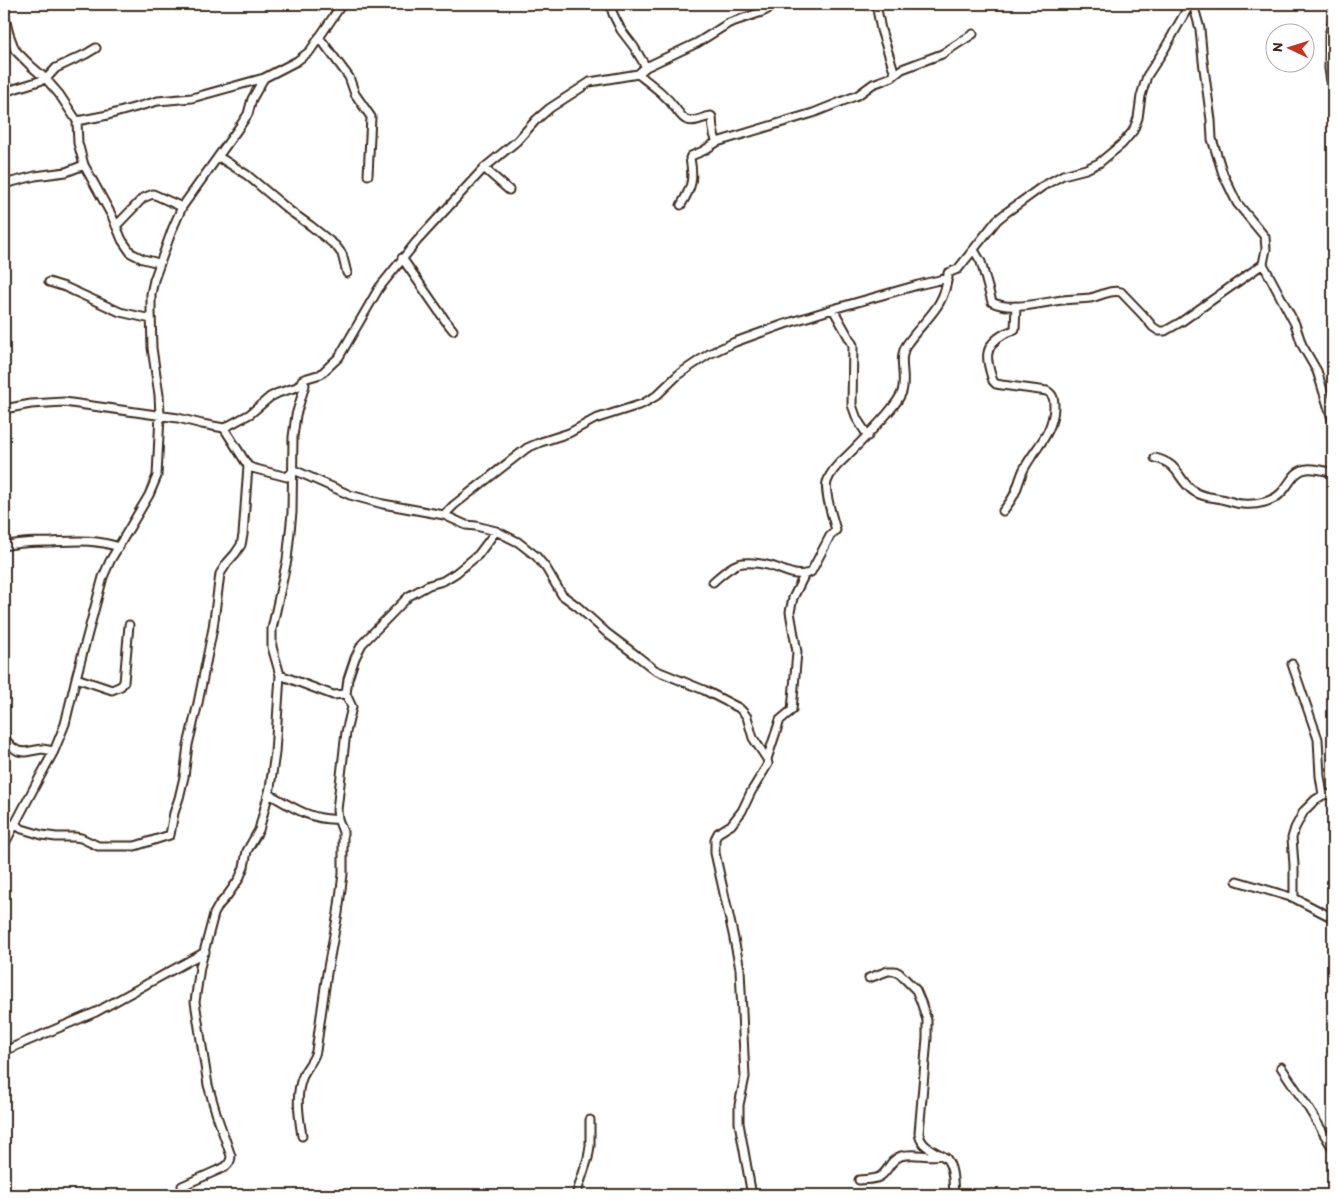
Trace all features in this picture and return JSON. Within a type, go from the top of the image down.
[{"type":"street","points":[[77,120],[108,115],[158,102],[192,98],[264,78],[297,61],[310,51],[342,4]]},
{"type":"street","points":[[610,4],[621,30],[646,67]]},
{"type":"street","points":[[4,409],[31,404],[64,402],[160,415],[224,428],[240,420],[278,392],[297,387],[302,380],[321,374],[339,357],[379,288],[402,258],[484,168],[517,141],[550,108],[590,82],[638,74],[646,67],[697,43],[729,23],[762,12],[778,4]]},
{"type":"street","points":[[876,4],[881,30],[895,74]]},
{"type":"street","points":[[948,273],[958,269],[997,220],[1006,212],[1043,186],[1063,175],[1086,169],[1099,163],[1122,144],[1133,131],[1138,118],[1141,96],[1147,76],[1192,4]]},
{"type":"street","points":[[1192,4],[1200,29],[1211,114],[1212,139],[1223,174],[1237,203],[1265,237],[1264,264],[1295,324],[1302,345],[1317,371],[1333,422]]},
{"type":"street","points":[[4,14],[15,50],[46,79],[77,120],[78,142],[84,164],[122,240],[131,252],[143,259],[159,263]]},
{"type":"street","points":[[1333,20],[1329,35],[1329,69],[1333,94],[1333,110]]},
{"type":"street","points":[[681,205],[689,192],[692,182],[690,156],[703,151],[717,142],[814,113],[858,95],[873,84],[892,77],[902,69],[942,54],[972,34]]},
{"type":"street","points":[[319,37],[349,78],[355,94],[371,116],[368,175]]},
{"type":"street","points":[[4,92],[46,79],[56,68],[96,48]]},
{"type":"street","points":[[638,74],[672,103],[686,120],[698,120],[710,116],[712,118],[713,135],[717,142]]},
{"type":"street","points":[[4,846],[54,751],[65,724],[76,678],[110,561],[149,495],[157,476],[160,415],[152,348],[151,294],[159,263],[182,207],[248,114],[252,99],[264,78]]},
{"type":"street","points":[[219,157],[247,175],[290,212],[336,246],[342,254],[346,273]]},
{"type":"street","points":[[4,184],[35,176],[66,172],[84,164]]},
{"type":"street","points":[[484,168],[509,190]]},
{"type":"street","points":[[116,226],[143,198],[153,194],[182,207]]},
{"type":"street","points":[[974,250],[980,262],[992,302],[996,304],[1016,306],[1092,298],[1110,291],[1116,291],[1121,292],[1153,327],[1159,331],[1165,331],[1180,322],[1264,264]]},
{"type":"street","points":[[402,258],[454,330]]},
{"type":"street","points":[[444,515],[527,448],[568,433],[595,420],[642,404],[656,396],[679,374],[709,354],[784,324],[948,278],[948,273]]},
{"type":"street","points":[[713,582],[726,571],[739,564],[758,563],[798,574],[811,572],[830,536],[836,530],[826,492],[827,482],[838,464],[868,436],[895,404],[902,392],[904,378],[902,356],[906,345],[942,298],[947,286],[948,273]]},
{"type":"street","points":[[49,282],[65,287],[120,312],[151,319]]},
{"type":"street","points":[[1003,511],[1013,497],[1024,469],[1050,430],[1054,415],[1054,398],[1047,391],[996,384],[993,381],[987,356],[988,351],[993,343],[1015,329],[1016,306]]},
{"type":"street","points":[[833,309],[853,345],[852,405],[857,419],[868,436]]},
{"type":"street","points":[[182,1186],[225,1167],[231,1160],[208,1085],[195,1002],[200,967],[214,914],[239,879],[248,851],[259,830],[269,794],[275,753],[280,675],[272,647],[272,629],[287,560],[292,513],[293,437],[296,415],[305,385],[302,380]]},
{"type":"street","points":[[14,824],[22,829],[42,835],[81,838],[98,846],[135,846],[170,835],[174,812],[184,778],[188,745],[213,628],[220,574],[226,563],[241,545],[243,535],[248,466],[224,428]]},
{"type":"street","points":[[1155,458],[1164,460],[1171,465],[1194,492],[1206,497],[1240,504],[1255,504],[1272,500],[1281,493],[1298,472],[1305,468],[1333,473]]},
{"type":"street","points":[[248,466],[287,477],[294,470]]},
{"type":"street","points":[[294,470],[350,495],[383,504],[444,515],[466,525],[496,531],[518,542],[526,547],[546,568],[562,595],[655,670],[704,690],[739,708],[747,717],[753,738],[767,759]]},
{"type":"street","points":[[302,1136],[298,1112],[302,1076],[315,1056],[342,884],[343,832],[336,810],[346,732],[352,707],[346,694],[348,679],[362,644],[409,596],[456,573],[478,555],[496,531]]},
{"type":"street","points":[[4,546],[30,542],[80,540],[96,541],[119,547]]},
{"type":"street","points":[[753,1195],[739,1123],[739,1105],[746,1076],[740,969],[715,853],[715,839],[718,833],[731,825],[742,810],[766,767],[780,720],[792,710],[797,652],[790,612],[793,598],[806,574]]},
{"type":"street","points":[[76,678],[112,690],[121,686],[124,682],[129,625]]},
{"type":"street","points":[[1292,664],[1318,739],[1323,795]]},
{"type":"street","points":[[280,675],[333,695],[346,694]]},
{"type":"street","points":[[4,738],[18,751],[25,752],[42,749],[54,751]]},
{"type":"street","points":[[269,794],[298,811],[327,819],[338,819]]},
{"type":"street","points":[[1294,898],[1292,838],[1304,811],[1323,795],[1333,794]]},
{"type":"street","points":[[1237,881],[1294,898],[1333,918]]},
{"type":"street","points":[[4,1051],[96,1012],[205,952]]},
{"type":"street","points":[[870,978],[888,971],[895,971],[916,990],[922,1002],[927,1020],[927,1038],[919,1138],[923,1144],[946,1158],[950,1166],[954,1195]]},
{"type":"street","points":[[1281,1067],[1333,1149]]},
{"type":"street","points":[[576,1195],[588,1158],[590,1120]]},
{"type":"street","points":[[859,1180],[880,1177],[890,1162],[898,1157],[914,1154],[933,1157],[941,1155]]}]
